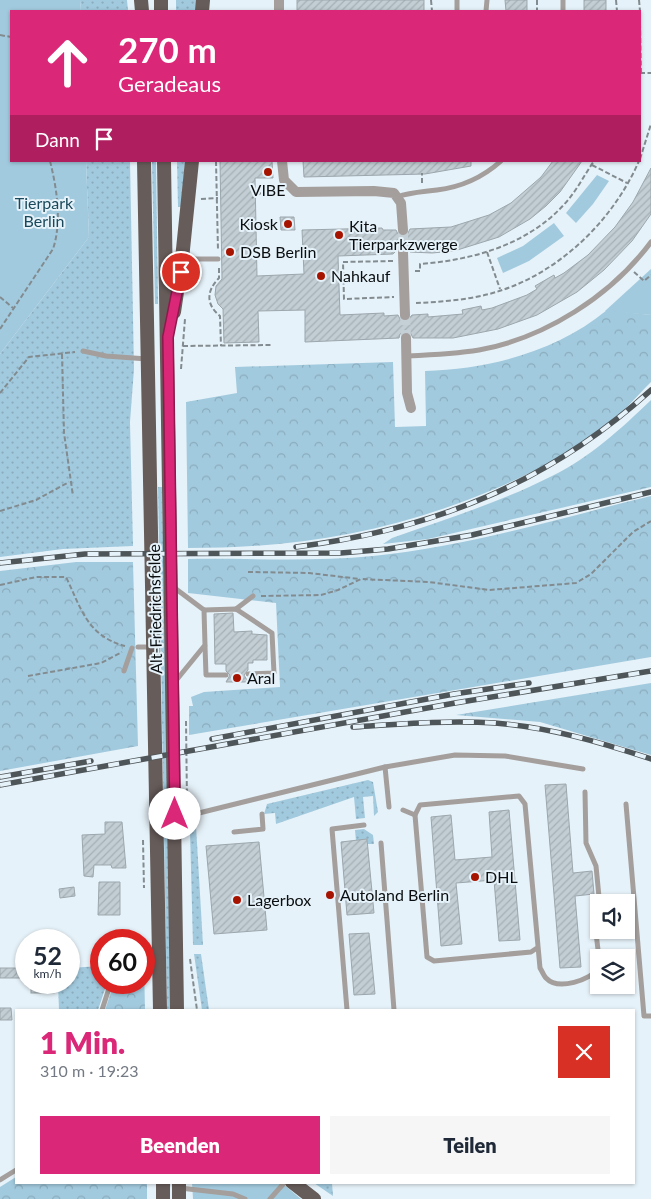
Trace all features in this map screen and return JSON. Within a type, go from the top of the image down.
[{"type":"main road","name":"Alt-Friedrichsfelde","points":[[144,162],[160,1009]]},
{"type":"main road","name":"Alt-Friedrichsfelde","points":[[164,162],[173,684],[181,814],[176,970],[177,1009]]},
{"type":"main road","points":[[168,337],[182,259],[192,162]]},
{"type":"main road","points":[[176,970],[187,1009]]},
{"type":"main road","points":[[163,1184],[163,1199]]},
{"type":"main road","points":[[295,1184],[314,1199]]},
{"type":"street","points":[[282,162],[284,180],[296,192],[374,191],[394,194],[402,211],[403,230]]},
{"type":"street","points":[[403,252],[405,315]]},
{"type":"street","points":[[406,338],[407,393],[411,408]]},
{"type":"lane","points":[[397,197],[468,183],[483,176],[500,162]]},
{"type":"lane","points":[[406,356],[481,350],[524,337],[567,316],[608,286],[629,267],[651,242]]},
{"type":"lane","points":[[182,259],[218,259]]},
{"type":"lane","points":[[82,351],[106,356],[148,359]]},
{"type":"lane","points":[[172,586],[204,610],[236,609],[272,633],[274,673],[248,674]]},
{"type":"lane","points":[[236,609],[253,596]]},
{"type":"lane","points":[[204,610],[206,676],[226,675]]},
{"type":"lane","points":[[173,684],[205,645]]},
{"type":"lane","points":[[138,647],[153,647]]},
{"type":"lane","points":[[124,671],[132,648]]},
{"type":"lane","points":[[181,814],[385,767],[455,755],[476,754],[544,761],[583,769]]},
{"type":"lane","points":[[385,767],[389,807]]},
{"type":"lane","points":[[585,792],[586,843],[596,866],[599,897],[596,933],[598,949]]},
{"type":"lane","points":[[538,948],[531,952],[472,958],[434,961],[427,957],[415,815],[420,804],[518,796],[526,804],[540,968],[546,979],[554,983],[578,982],[590,977]]},
{"type":"lane","points":[[626,804],[644,1016],[651,1016]]},
{"type":"lane","points":[[403,810],[415,815]]},
{"type":"lane","points":[[234,832],[263,828],[262,814]]},
{"type":"lane","points":[[347,1009],[332,830],[364,824]]},
{"type":"lane","points":[[381,843],[394,1009]]},
{"type":"lane","points":[[102,1009],[107,994]]},
{"type":"lane","points":[[0,1180],[15,1171]]},
{"type":"lane","points":[[270,1199],[282,1184]]},
{"type":"lane","points":[[179,1190],[233,1194],[245,1199]]},
{"type":"path","points":[[641,73],[651,73]]},
{"type":"path","points":[[641,157],[651,124]]},
{"type":"path","points":[[0,329],[53,250],[58,236],[57,203],[50,162]]},
{"type":"path","points":[[594,162],[567,201],[530,233],[504,246],[456,261],[420,264],[420,271],[396,272],[396,260],[343,262],[344,299],[397,297],[397,303],[453,300],[489,294],[522,282],[557,262],[579,244],[605,218],[639,162]]},
{"type":"path","points":[[592,165],[627,183]]},
{"type":"path","points":[[252,198],[284,180]]},
{"type":"path","points":[[196,199],[218,198]]},
{"type":"path","points":[[487,252],[501,290]]},
{"type":"path","points":[[629,267],[644,281],[651,275]]},
{"type":"path","points":[[0,297],[13,308]]},
{"type":"path","points":[[180,375],[185,318]]},
{"type":"path","points":[[183,346],[272,345]]},
{"type":"path","points":[[0,394],[29,357],[82,351]]},
{"type":"path","points":[[62,354],[64,433],[73,496]]},
{"type":"path","points":[[0,511],[36,500],[70,482]]},
{"type":"path","points":[[248,572],[310,573],[361,579],[429,582],[489,590],[576,582],[591,574],[633,532],[651,521]]},
{"type":"path","points":[[0,585],[36,577],[66,577],[82,613],[96,632],[111,642],[132,648]]},
{"type":"path","points":[[253,596],[321,594],[338,590],[361,579]]},
{"type":"path","points":[[28,676],[108,659]]},
{"type":"path","points":[[181,814],[189,790],[186,720]]},
{"type":"path","points":[[190,959],[197,1009]]},
{"type":"green space","name":"Tierpark Berlin","points":[[0,0],[80,0],[81,10],[10,10],[10,162],[86,162],[89,237],[0,354]]},
{"type":"green space","points":[[80,0],[127,0],[128,10],[81,10]]},
{"type":"green space","points":[[176,0],[197,0],[197,10],[176,10]]},
{"type":"green space","points":[[86,162],[130,162],[134,369],[130,422],[133,546],[63,549],[0,557],[0,354],[89,237]]},
{"type":"green space","points":[[152,162],[156,162],[158,304],[155,304]]},
{"type":"green space","points":[[177,162],[185,162],[182,207],[178,207]]},
{"type":"green space","points":[[597,175],[609,181],[593,204],[576,223],[566,213]]},
{"type":"green space","points":[[554,223],[564,236],[529,261],[503,273],[497,258],[523,246]]},
{"type":"green space","points":[[651,269],[651,315],[605,311]]},
{"type":"green space","points":[[607,310],[651,315],[651,382],[609,424],[577,447],[551,462],[511,482],[459,503],[383,526],[307,541],[269,545],[188,548],[186,402],[237,393],[235,367],[393,362],[395,427],[426,426],[425,371],[473,367],[521,356],[566,337],[587,325]]},
{"type":"green space","points":[[651,400],[651,487],[428,539],[383,544],[392,538],[513,494],[566,469],[604,442]]},
{"type":"green space","points":[[158,487],[162,487],[172,1009],[167,1009]]},
{"type":"green space","points":[[651,496],[651,657],[189,735],[189,706],[193,706],[191,697],[204,692],[280,687],[276,603],[188,593],[188,559],[327,559],[408,552],[513,531]]},
{"type":"green space","points":[[76,562],[133,562],[138,746],[0,771],[0,571]]},
{"type":"green space","points":[[651,683],[651,755],[540,722],[456,715]]},
{"type":"green space","points":[[368,780],[373,782],[378,812],[374,816],[373,796],[363,797],[365,818],[356,819],[354,797],[276,824],[275,813],[264,814],[267,804]]},
{"type":"green space","points":[[196,826],[203,945],[193,945],[190,831]]},
{"type":"green space","points":[[364,829],[373,835],[374,844],[368,844],[367,839],[356,841],[355,830]]},
{"type":"green space","points":[[194,954],[201,954],[209,1009],[202,1009]]},
{"type":"green space","points":[[80,967],[90,967],[90,994],[103,994],[98,1009],[59,1009],[58,994],[80,994]]},
{"type":"green space","points":[[110,994],[145,994],[145,1009],[105,1009]]},
{"type":"green space","points":[[15,1178],[15,1184],[147,1184],[147,1199],[0,1199],[0,1187]]},
{"type":"green space","points":[[192,1184],[283,1184],[301,1199],[193,1199]]},
{"type":"green space","points":[[315,1184],[332,1184],[333,1196]]},
{"type":"building","points":[[297,0],[424,0],[424,10],[297,10]]},
{"type":"building","points":[[505,0],[527,0],[527,10],[506,10]]},
{"type":"building","points":[[584,0],[606,0],[606,10],[584,10]]},
{"type":"building","points":[[220,162],[272,162],[273,178],[255,178],[257,276],[304,274],[302,230],[382,228],[383,230],[396,230],[403,237],[407,235],[410,229],[451,227],[489,215],[511,203],[541,177],[552,162],[581,162],[560,192],[546,206],[530,219],[499,237],[454,251],[410,252],[407,246],[402,245],[393,254],[338,256],[340,315],[384,313],[384,316],[398,315],[401,321],[406,322],[412,315],[428,314],[428,317],[463,314],[462,310],[481,306],[482,310],[492,308],[527,295],[537,289],[535,286],[554,275],[555,278],[564,273],[588,255],[615,227],[633,202],[651,168],[651,214],[632,241],[604,270],[577,292],[537,315],[498,329],[453,338],[413,338],[410,332],[405,331],[400,334],[399,338],[305,342],[305,310],[258,311],[259,342],[224,343],[223,309],[218,304],[215,295],[216,286],[222,279]]},
{"type":"building","points":[[303,162],[471,162],[471,166],[425,174],[304,177]]},
{"type":"building","name":"Kiosk","points":[[280,217],[294,217],[295,230],[281,230]]},
{"type":"building","points":[[233,613],[234,632],[252,631],[252,634],[267,635],[267,660],[253,660],[253,663],[248,663],[248,670],[244,675],[248,682],[226,682],[230,675],[226,671],[226,664],[215,664],[214,614]]},
{"type":"building","points":[[566,784],[573,873],[592,871],[594,894],[575,896],[581,967],[560,968],[545,785]]},
{"type":"building","name":"DHL","points":[[509,810],[520,940],[499,941],[494,880],[456,883],[462,944],[441,946],[431,817],[451,815],[455,860],[492,857],[489,812]]},
{"type":"building","points":[[105,822],[122,822],[126,868],[112,868],[111,865],[94,865],[93,877],[84,876],[82,835],[105,834]]},
{"type":"building","points":[[367,839],[374,913],[347,915],[341,842]]},
{"type":"building","points":[[259,842],[267,930],[214,934],[206,846]]},
{"type":"building","points":[[99,882],[120,882],[120,915],[98,915]]},
{"type":"building","points":[[74,887],[75,896],[60,898],[59,889]]},
{"type":"building","points":[[369,933],[375,994],[354,995],[349,934]]},
{"type":"building","points":[[0,968],[15,968],[15,978],[0,978]]},
{"type":"building","points":[[0,1008],[11,1008],[12,1020],[0,1020]]},
{"type":"tunnel","points":[[403,230],[403,252]]},
{"type":"tunnel","points":[[405,315],[406,338]]},
{"type":"railway","points":[[296,547],[347,539],[395,528],[442,514],[486,497],[529,476],[571,452],[612,423],[651,390]]},
{"type":"railway","points":[[0,563],[85,554],[341,553],[388,549],[472,535],[651,492]]},
{"type":"railway","points":[[0,785],[455,703],[651,671]]},
{"type":"railway","points":[[212,739],[454,694],[529,683]]},
{"type":"railway","points":[[353,727],[442,722],[515,725],[574,736],[651,759]]},
{"type":"railway","points":[[0,777],[91,761]]},
{"type":"place","name":"VIBE","points":[[268,172]]},
{"type":"place","name":"Kiosk","points":[[288,224]]},
{"type":"place","name":"Kita Tierparkzwerge","points":[[339,235]]},
{"type":"place","name":"DSB Berlin","points":[[230,252]]},
{"type":"place","name":"Nahkauf","points":[[321,276]]},
{"type":"place","name":"Aral","points":[[237,678]]},
{"type":"place","name":"DHL","points":[[475,877]]},
{"type":"place","name":"Autoland Berlin","points":[[330,895]]},
{"type":"place","name":"Lagerbox","points":[[237,900]]},
{"type":"route","points":[[175,814],[168,337],[181,272]]}]
